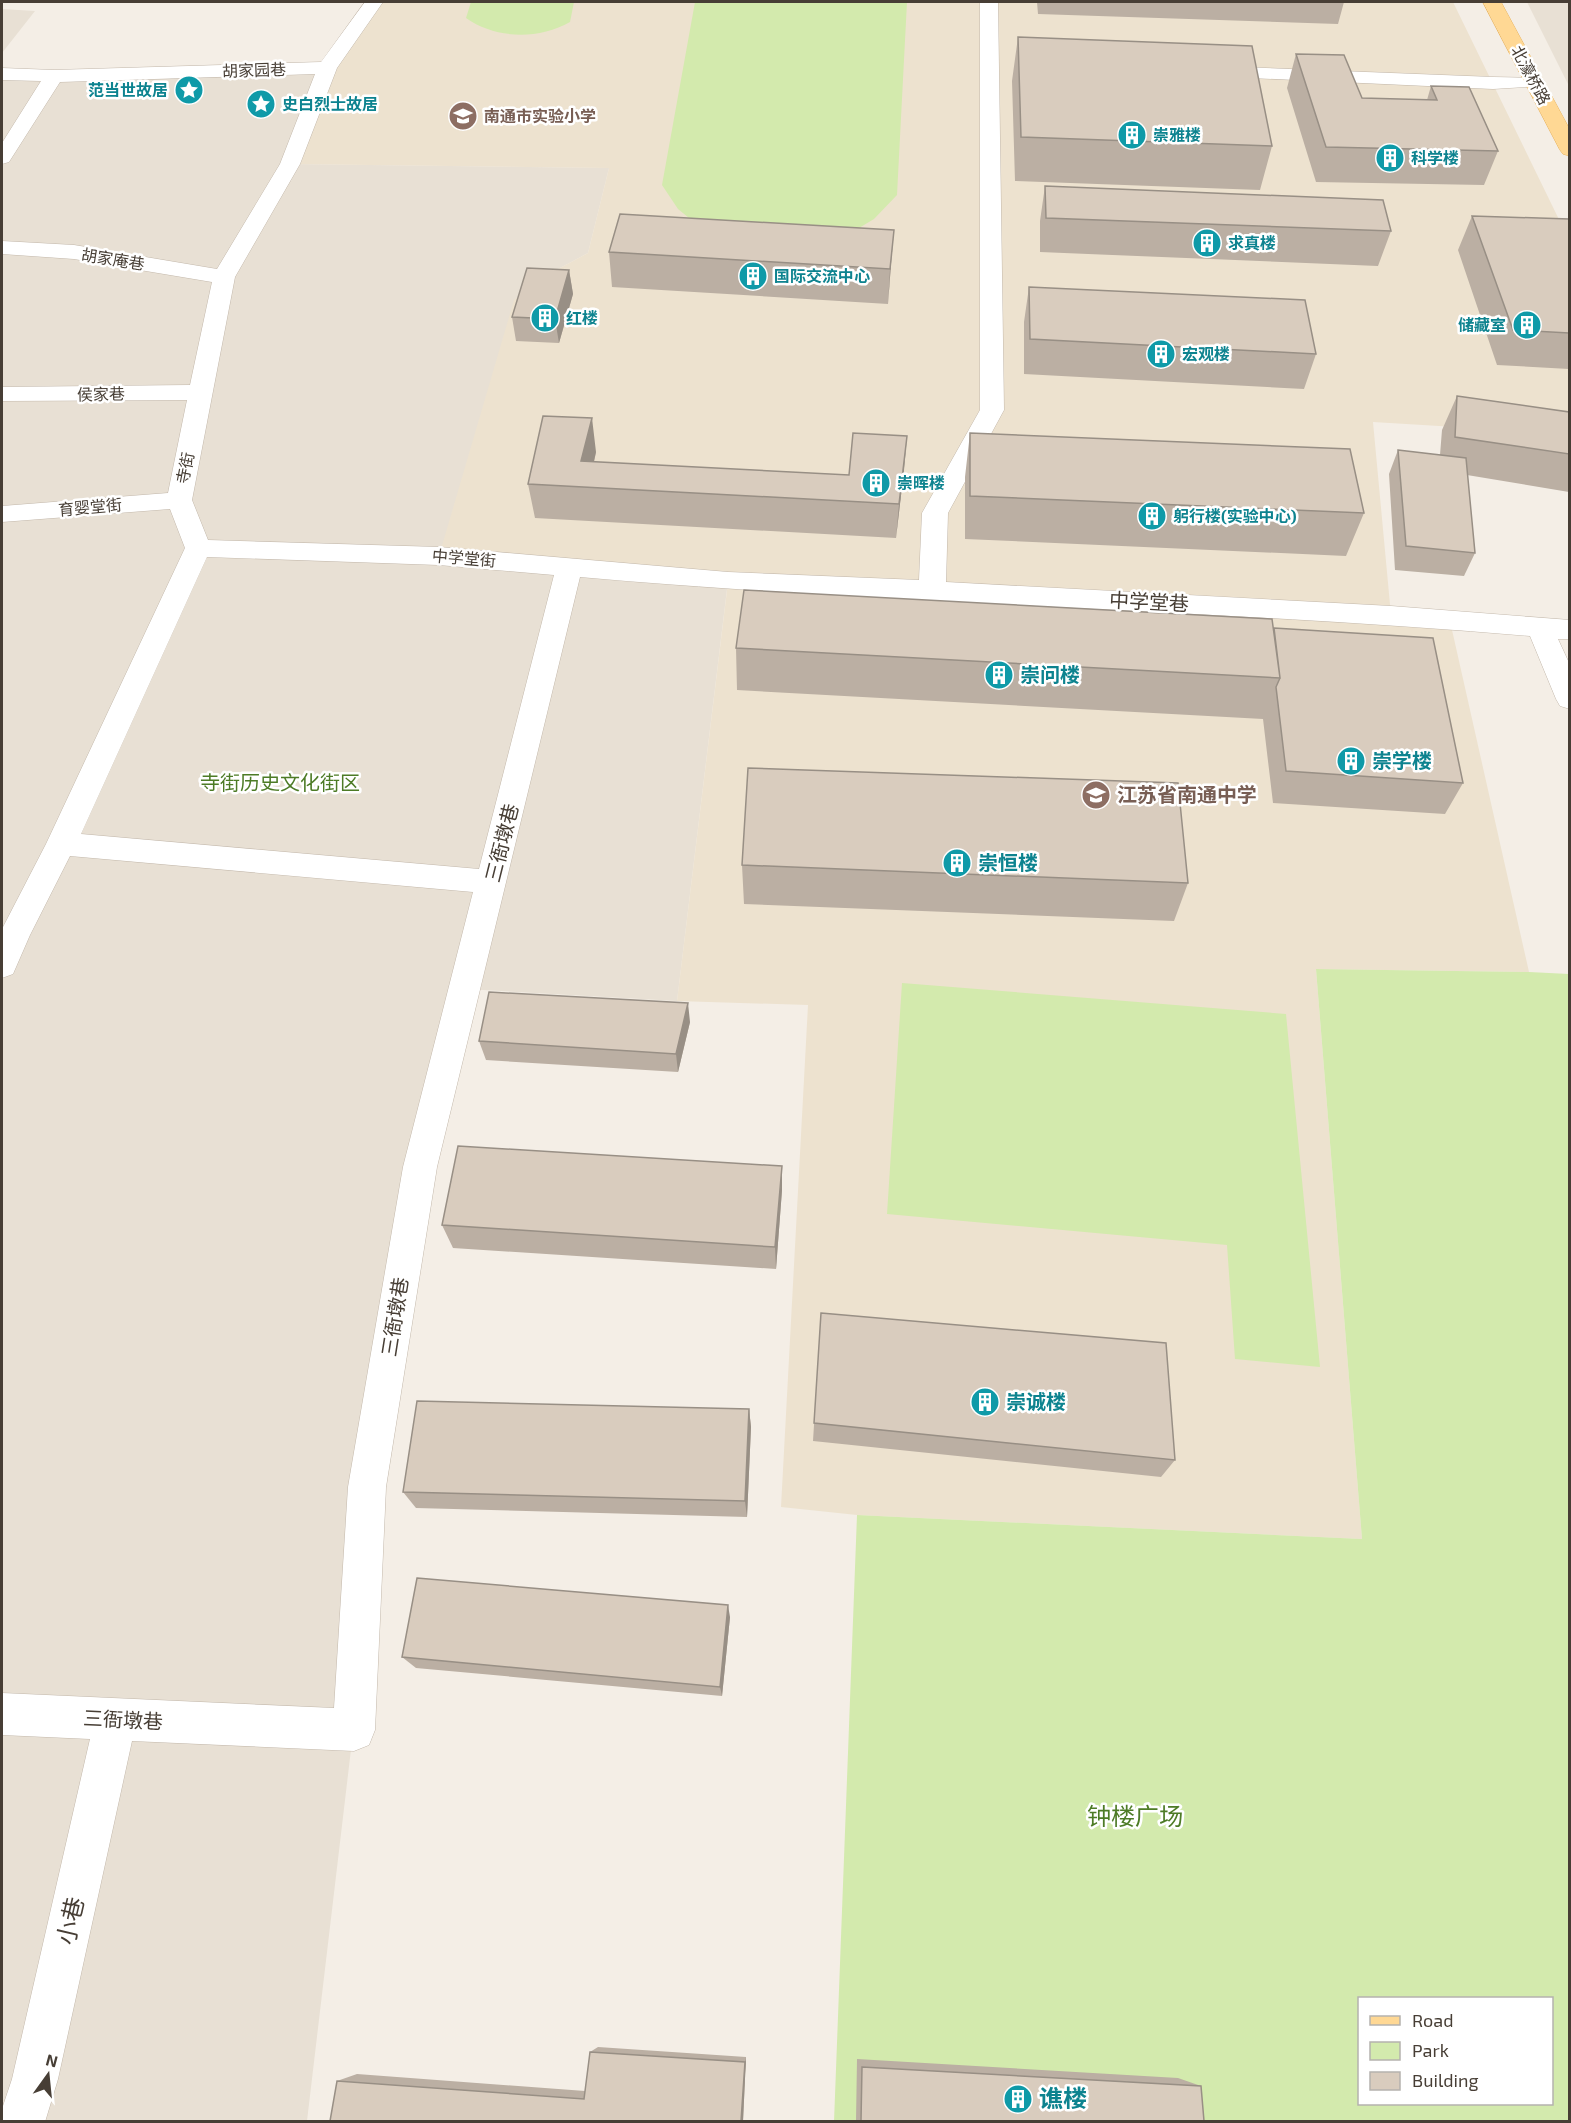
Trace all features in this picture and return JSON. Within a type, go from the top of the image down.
[{"type":"main road","name":"北濠桥路","points":[[1492,2],[1569,150]]},
{"type":"street","name":"寺街","points":[[198,548],[179,500],[224,277],[290,164],[327,68],[374,2]]},
{"type":"street","points":[[932,590],[935,513],[992,410],[989,2]]},
{"type":"street","points":[[988,64],[1011,65]]},
{"type":"street","name":"胡家园巷","points":[[2,74],[54,76],[327,68]]},
{"type":"street","points":[[1199,72],[1534,82]]},
{"type":"street","points":[[2,158],[54,76]]},
{"type":"street","name":"胡家庵巷","points":[[2,247],[74,252],[224,277]]},
{"type":"street","name":"侯家巷","points":[[2,394],[201,392]]},
{"type":"street","name":"育婴堂街","points":[[2,514],[179,500]]},
{"type":"street","points":[[2,965],[8,934],[61,844],[198,548]]},
{"type":"street","name":"中学堂街","points":[[198,548],[439,555],[728,581]]},
{"type":"street","name":"三衙墩巷","points":[[2,1714],[354,1730],[367,1487],[420,1167],[569,568]]},
{"type":"street","name":"中学堂巷","points":[[728,581],[1390,615],[1569,630]]},
{"type":"street","points":[[1540,627],[1569,699]]},
{"type":"street","points":[[61,844],[492,882]]},
{"type":"street","name":"小巷","points":[[21,2121],[35,2079],[116,1719]]},
{"type":"shaded area","name":"江苏省南通中学","points":[[374,2],[1453,2],[1569,240],[1569,434],[1373,422],[1391,615],[1450,621],[1529,972],[1316,969],[1362,1539],[857,1515],[781,1507],[808,1005],[677,1001],[728,582],[439,556],[514,300],[545,276],[588,253],[609,168],[290,164],[327,68]]},
{"type":"shaded area","points":[[1527,2],[1569,2],[1569,86]]},
{"type":"shaded area","points":[[2,9],[35,11],[2,53]]},
{"type":"shaded area","name":"寺街历史文化街区","points":[[327,68],[291,164],[609,168],[588,253],[545,276],[728,581],[677,1001],[466,989],[420,1167],[307,2121],[2,2122],[2,74],[54,76]]},
{"type":"green space","points":[[471,2],[574,2],[570,22],[544,32],[517,35],[490,30],[466,18]]},
{"type":"green space","points":[[695,2],[907,2],[897,195],[874,219],[839,240],[700,227],[678,209],[662,185]]},
{"type":"green space","name":"钟楼广场","points":[[1316,969],[1569,974],[1569,2121],[834,2122],[857,1515],[1362,1539]]},
{"type":"green space","points":[[902,983],[1286,1014],[1320,1367],[1235,1359],[1227,1245],[887,1214]]},
{"type":"building","points":[[1018,37],[1252,46],[1272,146],[1021,137]]},
{"type":"building","points":[[1296,54],[1344,55],[1362,98],[1437,100],[1431,86],[1469,87],[1498,151],[1326,147]]},
{"type":"building","points":[[1045,186],[1383,200],[1391,231],[1046,218]]},
{"type":"building","points":[[620,214],[894,230],[890,269],[609,252]]},
{"type":"building","points":[[1472,216],[1569,219],[1569,333],[1513,330]]},
{"type":"building","points":[[527,268],[569,270],[555,319],[512,317]]},
{"type":"building","points":[[1029,287],[1305,300],[1316,354],[1030,339]]},
{"type":"building","points":[[1457,396],[1569,412],[1569,454],[1455,437]]},
{"type":"building","points":[[543,416],[592,418],[581,461],[849,475],[853,433],[907,436],[899,504],[528,484]]},
{"type":"building","points":[[970,433],[1350,449],[1364,513],[970,496]]},
{"type":"building","points":[[1398,450],[1466,458],[1475,553],[1406,546]]},
{"type":"building","points":[[744,590],[1272,619],[1280,678],[736,648]]},
{"type":"building","name":"崇学楼","points":[[1274,628],[1433,638],[1463,783],[1286,771],[1276,687],[1280,678]]},
{"type":"building","points":[[748,768],[1178,783],[1188,883],[742,865]]},
{"type":"building","points":[[489,992],[688,1003],[676,1054],[479,1041]]},
{"type":"building","points":[[458,1146],[782,1166],[775,1247],[442,1225]]},
{"type":"building","name":"崇诚楼","points":[[821,1313],[1166,1343],[1175,1460],[814,1423]]},
{"type":"building","points":[[417,1401],[749,1409],[745,1501],[403,1492]]},
{"type":"building","points":[[417,1578],[728,1605],[720,1687],[402,1657]]},
{"type":"building","points":[[590,2052],[745,2062],[741,2121],[330,2121],[337,2081],[584,2099]]},
{"type":"building","name":"谯楼","points":[[862,2067],[1201,2086],[1204,2121],[861,2121]]},
{"type":"place","name":"范当世故居","points":[[189,90]]},
{"type":"place","name":"史白烈士故居","points":[[261,104]]},
{"type":"place","name":"南通市实验小学","points":[[463,116]]},
{"type":"place","name":"崇雅楼","points":[[1132,135]]},
{"type":"place","name":"科学楼","points":[[1390,158]]},
{"type":"place","name":"求真楼","points":[[1207,243]]},
{"type":"place","name":"国际交流中心","points":[[753,276]]},
{"type":"place","name":"红楼","points":[[545,318]]},
{"type":"place","name":"储藏室","points":[[1527,325]]},
{"type":"place","name":"宏观楼","points":[[1161,354]]},
{"type":"place","name":"崇晖楼","points":[[876,483]]},
{"type":"place","name":"躬行楼(实验中心)","points":[[1152,516]]},
{"type":"place","name":"崇问楼","points":[[999,675]]},
{"type":"place","name":"崇学楼","points":[[1351,761]]},
{"type":"place","name":"江苏省南通中学","points":[[1096,795]]},
{"type":"place","name":"崇恒楼","points":[[957,863]]},
{"type":"place","name":"崇诚楼","points":[[985,1402]]},
{"type":"place","name":"谯楼","points":[[1018,2099]]}]
